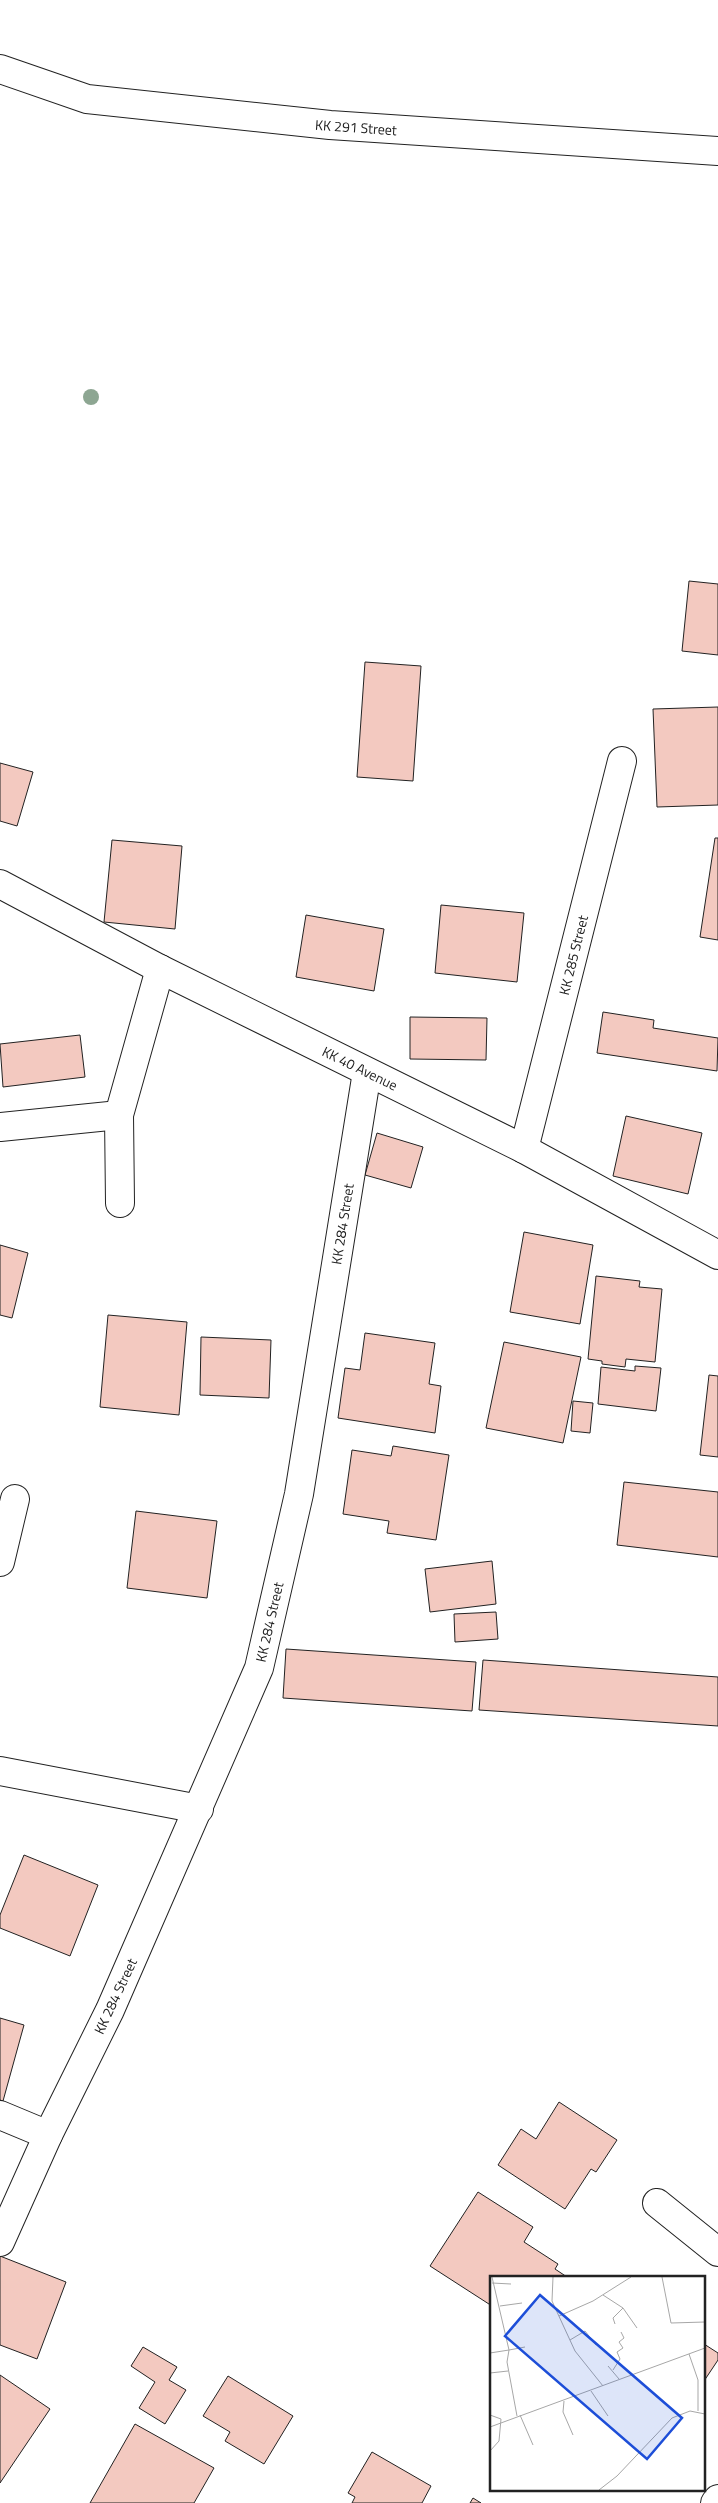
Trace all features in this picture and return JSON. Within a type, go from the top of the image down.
[{"type":"street","name":"KK 291 Street","points":[[0,70],[87,99],[330,125],[718,151]]},
{"type":"street","name":"KK 285 Street","points":[[524,1149],[622,761]]},
{"type":"street","name":"KK 40 Avenue","points":[[0,884],[160,969],[524,1149],[718,1254]]},
{"type":"street","points":[[120,1203],[119,1115],[160,969]]},
{"type":"street","name":"KK 284 Street","points":[[0,2242],[48,2134],[110,2010],[259,1668],[299,1494],[367,1072]]},
{"type":"street","points":[[0,1127],[119,1115]]},
{"type":"street","points":[[0,1562],[15,1499]]},
{"type":"street","points":[[0,1771],[199,1809]]},
{"type":"street","points":[[0,2115],[48,2134]]},
{"type":"street","points":[[657,2203],[718,2252]]},
{"type":"street","points":[[715,2503],[718,2499]]},
{"type":"building","points":[[689,581],[718,584],[718,655],[682,651]]},
{"type":"building","points":[[365,662],[421,666],[413,781],[357,777]]},
{"type":"building","points":[[718,707],[718,805],[657,807],[653,709]]},
{"type":"building","points":[[0,763],[33,772],[17,826],[0,821]]},
{"type":"building","points":[[715,838],[718,838],[718,940],[700,937]]},
{"type":"building","points":[[112,840],[182,846],[175,929],[104,922]]},
{"type":"building","points":[[441,905],[524,913],[517,982],[435,973]]},
{"type":"building","points":[[306,915],[384,929],[374,991],[296,977]]},
{"type":"building","points":[[603,1012],[654,1020],[653,1028],[718,1038],[717,1071],[597,1053]]},
{"type":"building","points":[[410,1017],[487,1018],[486,1060],[410,1059]]},
{"type":"building","points":[[80,1035],[85,1077],[3,1087],[0,1044]]},
{"type":"building","points":[[626,1116],[702,1133],[688,1194],[613,1176]]},
{"type":"building","points":[[377,1133],[423,1147],[411,1188],[365,1175]]},
{"type":"building","points":[[524,1232],[593,1245],[580,1324],[510,1312]]},
{"type":"building","points":[[0,1245],[28,1253],[12,1318],[0,1315]]},
{"type":"building","points":[[596,1276],[640,1281],[639,1287],[662,1289],[655,1362],[626,1359],[625,1367],[602,1364],[602,1361],[588,1359]]},
{"type":"building","points":[[108,1315],[187,1322],[179,1415],[100,1407]]},
{"type":"building","points":[[365,1333],[435,1343],[429,1384],[441,1386],[435,1433],[338,1418],[345,1368],[360,1370]]},
{"type":"building","points":[[201,1337],[271,1340],[269,1398],[200,1395]]},
{"type":"building","points":[[504,1342],[581,1357],[563,1443],[486,1428]]},
{"type":"building","points":[[635,1366],[661,1368],[656,1411],[598,1404],[601,1367],[635,1371]]},
{"type":"building","points":[[709,1375],[718,1376],[718,1457],[700,1455]]},
{"type":"building","points":[[573,1401],[593,1403],[590,1433],[571,1431]]},
{"type":"building","points":[[393,1446],[449,1455],[436,1540],[387,1533],[389,1521],[343,1514],[352,1450],[391,1456]]},
{"type":"building","points":[[624,1482],[718,1492],[718,1557],[617,1545]]},
{"type":"building","points":[[136,1511],[217,1521],[207,1598],[127,1588]]},
{"type":"building","points":[[492,1561],[496,1604],[430,1612],[425,1569]]},
{"type":"building","points":[[496,1612],[498,1639],[455,1642],[454,1614]]},
{"type":"building","points":[[286,1649],[476,1662],[472,1711],[283,1698]]},
{"type":"building","points":[[483,1660],[718,1677],[718,1726],[479,1710]]},
{"type":"building","points":[[24,1855],[98,1885],[70,1956],[0,1928],[0,1915]]},
{"type":"building","points":[[0,2018],[24,2025],[3,2101],[0,2100]]},
{"type":"building","points":[[559,2102],[617,2140],[596,2172],[591,2169],[565,2209],[498,2165],[521,2129],[536,2139]]},
{"type":"building","points":[[478,2192],[533,2227],[524,2242],[558,2264],[555,2269],[566,2276],[490,2276],[490,2305],[430,2266]]},
{"type":"building","points":[[0,2256],[66,2282],[37,2359],[0,2345]]},
{"type":"building","points":[[706,2345],[718,2353],[718,2360],[706,2378]]},
{"type":"building","points":[[143,2347],[177,2367],[169,2380],[186,2390],[165,2424],[139,2408],[155,2382],[131,2366]]},
{"type":"building","points":[[0,2375],[50,2409],[0,2483]]},
{"type":"building","points":[[228,2376],[293,2416],[264,2464],[225,2441],[230,2432],[203,2416]]},
{"type":"building","points":[[135,2424],[214,2468],[194,2503],[90,2503]]},
{"type":"building","points":[[372,2452],[431,2486],[422,2503],[352,2503],[355,2497],[348,2493]]},
{"type":"building","points":[[473,2498],[481,2503],[470,2503]]}]
